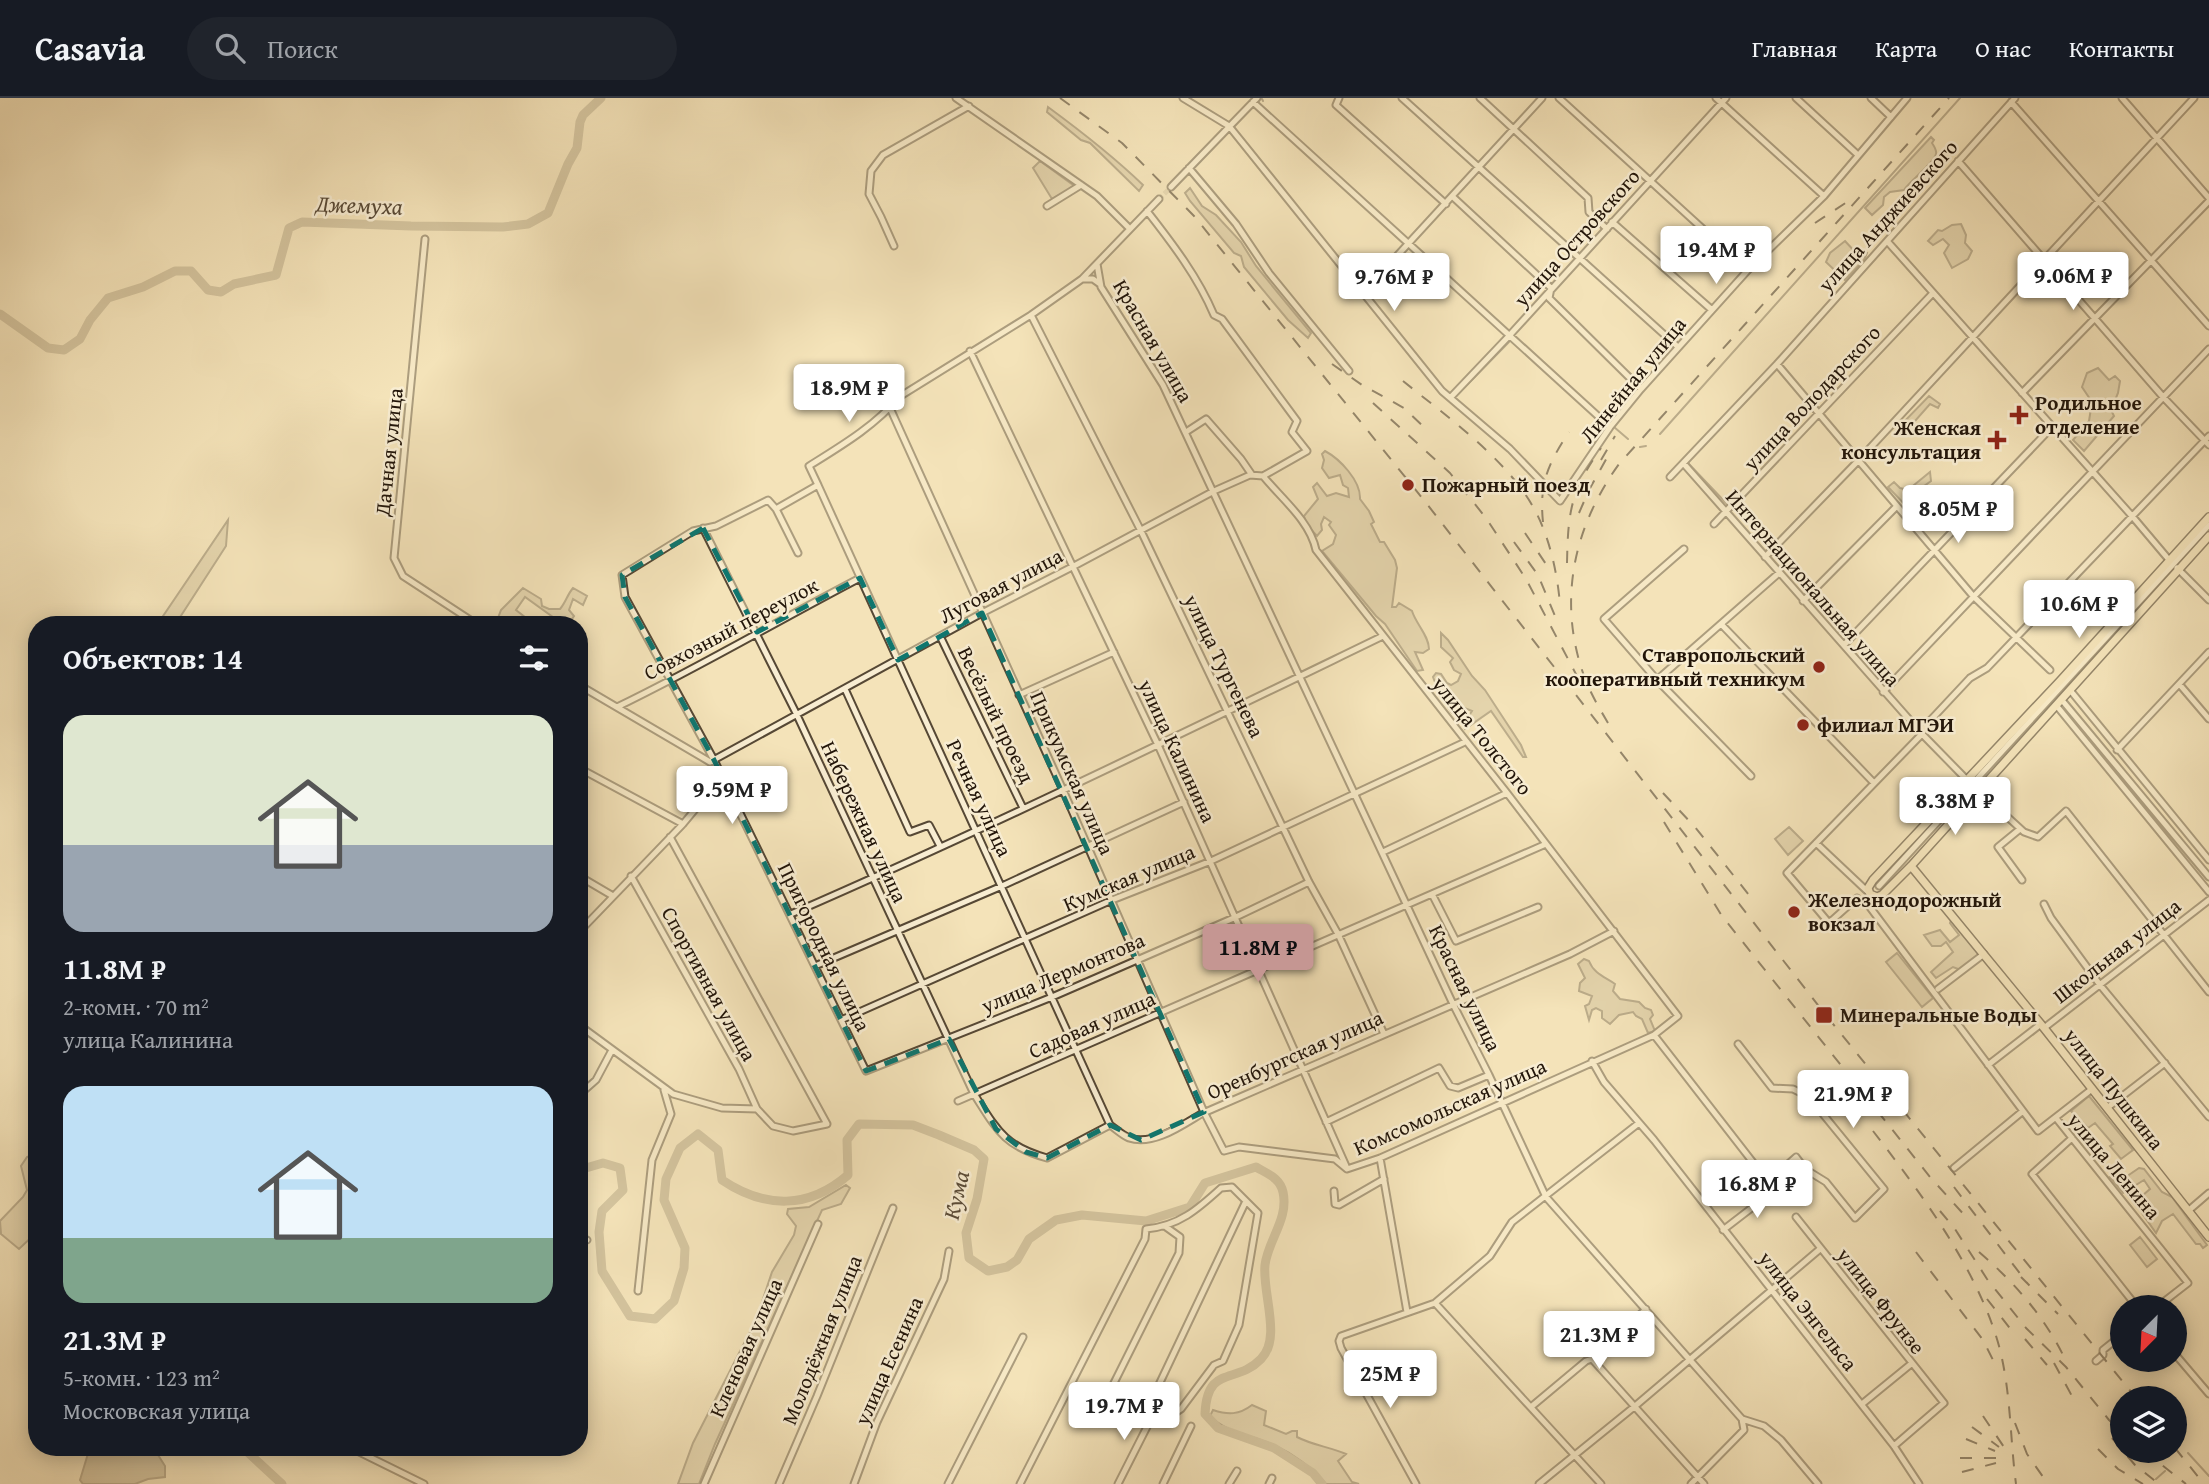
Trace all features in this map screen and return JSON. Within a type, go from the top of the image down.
[{"type":"main road","points":[[2209,517],[2174,565],[2070,690],[1972,785],[1873,880],[1869,885],[1870,894],[1882,895],[1911,866],[1972,785],[2066,676],[2174,565],[2209,536]]},
{"type":"main road","name":"улица Пушкина","points":[[1911,866],[2043,1026],[2209,1237]]},
{"type":"street","points":[[956,98],[1097,196],[1129,228]]},
{"type":"street","points":[[1183,98],[1229,126],[1409,353],[1450,398]]},
{"type":"street","points":[[1339,98],[1336,105],[1446,204]]},
{"type":"street","points":[[1402,98],[1678,347]]},
{"type":"street","points":[[1480,98],[1588,198],[1589,212],[1607,229]]},
{"type":"street","points":[[1362,294],[1542,98]]},
{"type":"street","points":[[1559,98],[1748,270]]},
{"type":"street","points":[[1796,98],[1858,155]]},
{"type":"street","points":[[1871,98],[1891,117]]},
{"type":"street","name":"Линейная улица","points":[[1450,398],[1510,449],[1560,501],[1610,427],[1641,389],[1748,270],[1824,196],[1907,98]]},
{"type":"street","points":[[2022,393],[2209,199],[2122,98]]},
{"type":"street","points":[[1765,557],[1973,338],[2194,98]]},
{"type":"street","points":[[1171,187],[1255,100],[1408,245],[1610,427]]},
{"type":"street","points":[[1721,100],[1824,196]]},
{"type":"street","name":"улица Островского","points":[[1450,398],[1607,229],[1721,100]]},
{"type":"street","points":[[2013,100],[2209,326]]},
{"type":"street","name":"улица Анджиевского","points":[[1670,477],[1777,364],[2013,100]]},
{"type":"street","points":[[894,246],[869,194],[871,171],[883,155],[969,106]]},
{"type":"street","points":[[1857,898],[1829,923],[1787,873],[1922,734],[1926,724],[1970,678],[1987,668],[2208,440],[2164,398],[1958,161]]},
{"type":"street","points":[[1189,168],[1236,224],[1269,273],[1349,371]]},
{"type":"street","points":[[1046,206],[1081,185]]},
{"type":"street","points":[[1453,197],[1551,288],[1549,298],[1641,389]]},
{"type":"street","points":[[776,509],[818,485],[809,466],[844,444],[890,408],[899,397],[1031,315],[1082,279],[1159,199]]},
{"type":"street","points":[[1147,211],[1174,245],[1207,298],[1214,315],[1222,318],[1297,421],[1292,432],[1307,452],[1263,476]]},
{"type":"street","points":[[1612,222],[1712,310]]},
{"type":"street","name":"Дачная улица","points":[[425,239],[394,558],[403,576],[464,616]]},
{"type":"street","points":[[1887,241],[2174,565],[2209,600]]},
{"type":"street","name":"Красная улица","points":[[1097,264],[1100,284],[1163,385],[1186,432],[1546,1197],[1742,1419],[1764,1426],[1781,1440],[1818,1484]]},
{"type":"street","points":[[1082,279],[1093,279],[1100,284]]},
{"type":"street","name":"улица Володарского","points":[[1714,524],[1933,293]]},
{"type":"street","name":"улица Тургенева","points":[[1031,315],[1140,530],[1309,883],[1338,934],[1384,1034]]},
{"type":"street","points":[[1883,692],[2209,349]]},
{"type":"street","name":"улица Калинина","points":[[970,351],[1158,745],[1347,1169]]},
{"type":"street","points":[[1777,364],[1973,596],[2050,670]]},
{"type":"street","name":"Прикумская улица","points":[[890,408],[1224,1151]]},
{"type":"street","name":"Красная улица","points":[[1186,432],[1206,419],[1252,475]]},
{"type":"street","points":[[1844,645],[2052,427]]},
{"type":"street","name":"Интернациональная улица","points":[[1684,464],[1883,692],[1972,785],[2020,829]]},
{"type":"street","name":"Луговая улица","points":[[714,761],[796,713],[1214,491],[1252,475],[1263,476]]},
{"type":"street","name":"улица Толстого","points":[[1263,476],[1314,540],[1316,550],[1678,1016]]},
{"type":"street","name":"Речная улица","points":[[818,485],[1110,1125]]},
{"type":"street","points":[[703,528],[716,526],[768,499],[776,509],[797,553]]},
{"type":"street","points":[[1803,601],[1897,506]]},
{"type":"street","points":[[2174,565],[2209,526]]},
{"type":"street","name":"Пригородная улица","points":[[703,528],[693,531],[622,575],[625,597],[714,761],[866,1071]]},
{"type":"street","name":"Набережная улица","points":[[703,528],[796,713],[974,1094],[996,1129],[1009,1142],[1026,1152],[1047,1158],[1110,1125]]},
{"type":"street","points":[[1684,549],[1604,619],[1657,680],[1751,776]]},
{"type":"street","points":[[1657,680],[1779,573]]},
{"type":"street","name":"Совхозный переулок","points":[[617,707],[669,682],[860,578]]},
{"type":"street","points":[[1721,624],[1874,783]]},
{"type":"street","name":"Весёлый проезд","points":[[940,636],[1023,808]]},
{"type":"street","points":[[791,914],[976,831],[1383,636]]},
{"type":"street","points":[[1020,695],[1114,652]]},
{"type":"street","points":[[2118,750],[2209,652]]},
{"type":"street","points":[[2180,685],[2209,719]]},
{"type":"street","points":[[845,689],[910,832],[929,825],[940,846]]},
{"type":"street","points":[[588,690],[710,762],[714,761]]},
{"type":"street","points":[[2070,690],[2209,860]]},
{"type":"street","points":[[2058,702],[2209,892]]},
{"type":"street","points":[[2058,702],[2209,877]]},
{"type":"street","name":"Кумская улица","points":[[841,1020],[1112,900],[1211,861],[1465,742]]},
{"type":"street","points":[[588,773],[683,824]]},
{"type":"street","points":[[588,922],[683,824],[722,777]]},
{"type":"street","points":[[1879,886],[1972,785]]},
{"type":"street","points":[[1383,852],[1507,793]]},
{"type":"street","points":[[815,966],[1002,886],[1184,802]]},
{"type":"street","points":[[2022,880],[1998,847],[2020,829],[2038,837],[2066,811],[2209,992]]},
{"type":"street","points":[[588,1032],[673,1094],[722,1108],[757,1109],[773,1126],[793,1131],[827,1124],[670,837]]},
{"type":"street","name":"улица Ленина","points":[[1816,842],[1870,894],[1866,902],[2038,1131],[2056,1118],[2188,1283],[2172,1295]]},
{"type":"street","name":"Садовая улица","points":[[958,1101],[1546,844]]},
{"type":"street","name":"Спортивная улица","points":[[631,876],[738,1069],[757,1109]]},
{"type":"street","points":[[588,881],[613,896]]},
{"type":"street","name":"улица Лермонтова","points":[[866,1071],[1052,997],[1309,883]]},
{"type":"street","points":[[1432,894],[1456,941],[1538,906]]},
{"type":"street","name":"Школьная улица","points":[[1988,1065],[2100,985],[2209,900]]},
{"type":"street","points":[[2045,904],[2051,918],[2100,985],[2209,1117]]},
{"type":"street","name":"Оренбургская улица","points":[[1110,1125],[1127,1137],[1141,1140],[1157,1137],[1205,1112],[1570,954],[1614,932]]},
{"type":"street","points":[[1938,989],[1984,954]]},
{"type":"street","name":"Комсомольская улица","points":[[1224,1151],[1238,1147],[1335,1159],[1347,1169],[1380,1158],[1654,1035],[1678,1016]]},
{"type":"street","points":[[1654,1035],[1775,1191],[1723,1230]]},
{"type":"street","points":[[1738,1044],[1772,1088],[1793,1089],[1809,1097],[1884,1188],[1855,1218],[1826,1182],[1805,1169],[1796,1157],[1768,1182]]},
{"type":"street","points":[[588,1087],[596,1080],[612,1050]]},
{"type":"street","name":"улица Энгельса","points":[[1592,1061],[1604,1082],[1894,1446],[1919,1484]]},
{"type":"street","points":[[2107,1108],[2165,1063]]},
{"type":"street","points":[[1326,1122],[1440,1068],[1450,1086],[1458,1088],[1489,1075]]},
{"type":"street","points":[[638,1291],[652,1160],[671,1114],[663,1088]]},
{"type":"street","points":[[2056,1118],[2092,1089]]},
{"type":"street","points":[[1954,1168],[2023,1111]]},
{"type":"street","points":[[1416,1484],[1341,1348],[1341,1336],[1435,1303],[1490,1256],[1512,1222],[1639,1123]]},
{"type":"street","points":[[2072,1138],[2032,1174],[2128,1295]]},
{"type":"street","points":[[1380,1158],[1407,1312]]},
{"type":"street","points":[[1334,1191],[1335,1204],[1339,1205],[1384,1179]]},
{"type":"street","points":[[1020,1484],[1145,1239],[1146,1229],[1166,1227],[1196,1210],[1222,1188],[1232,1187],[1258,1213],[1239,1325],[1223,1361],[1214,1365],[1181,1409],[1163,1421],[1111,1395],[1111,1389],[1179,1253],[1180,1237],[1166,1227]]},
{"type":"street","points":[[2188,1211],[2209,1193]]},
{"type":"street","points":[[1146,1412],[1246,1201]]},
{"type":"street","name":"Молодёжная улица","points":[[779,1484],[893,1208]]},
{"type":"street","name":"улица Фрунзе","points":[[1796,1217],[1944,1403],[1894,1446]]},
{"type":"street","name":"Кленовая улица","points":[[704,1484],[818,1224]]},
{"type":"street","points":[[1539,1484],[1820,1249]]},
{"type":"street","name":"улица Есенина","points":[[854,1484],[877,1423],[944,1279],[949,1251]]},
{"type":"street","points":[[1435,1303],[1601,1484]]},
{"type":"street","points":[[1531,1407],[1586,1361],[1592,1359],[1646,1309]]},
{"type":"street","points":[[948,1484],[1023,1337]]},
{"type":"street","points":[[2096,1362],[2110,1344]]},
{"type":"street","points":[[1592,1359],[1704,1484]]},
{"type":"street","points":[[1861,1404],[1911,1364]]},
{"type":"street","points":[[2188,1370],[2209,1395]]},
{"type":"street","points":[[1118,1484],[1153,1414]]},
{"type":"street","points":[[1691,1484],[1744,1430],[1742,1419]]},
{"type":"street","points":[[1163,1484],[1191,1426]]},
{"type":"street","points":[[368,1456],[425,1484]]},
{"type":"street","points":[[1229,1484],[1237,1471]]},
{"type":"street","points":[[1269,1484],[1272,1478]]},
{"type":"highlighted area","points":[[703,528],[757,632],[860,578],[898,660],[982,613],[1204,1112],[1141,1140],[1110,1125],[1047,1158],[1026,1152],[996,1129],[949,1039],[866,1071],[714,760],[625,597],[622,575]]},
{"type":"shaded area","points":[[1048,107],[1132,174],[1143,185],[1139,191],[1090,143],[1081,140],[1047,112]]},
{"type":"shaded area","points":[[1931,137],[1936,153],[1931,162],[1904,190],[1890,192],[1884,197],[1883,205],[1872,215],[1865,208]]},
{"type":"shaded area","points":[[1040,161],[1073,185],[1072,188],[1052,199],[1033,168]]},
{"type":"shaded area","points":[[1190,188],[1202,206],[1216,215],[1241,242],[1256,266],[1311,333],[1308,338],[1288,320],[1244,267],[1241,256],[1234,253],[1190,201],[1185,193]]},
{"type":"shaded area","points":[[1961,224],[1966,235],[1965,243],[1972,251],[1968,259],[1952,268],[1944,253],[1949,245],[1943,239],[1933,245],[1928,241],[1938,230]]},
{"type":"shaded area","points":[[1845,241],[1856,253],[1862,250],[1867,253],[1845,280],[1826,262],[1830,253]]},
{"type":"shaded area","points":[[2098,368],[2109,380],[2115,376],[2120,381],[2118,393],[2111,410],[2114,416],[2084,451],[2073,440],[2089,421],[2092,402],[2082,387],[2087,373]]},
{"type":"shaded area","points":[[1929,396],[1940,404],[1938,408],[1930,404],[1908,429],[1894,435],[1896,430]]},
{"type":"shaded area","points":[[1325,451],[1337,459],[1353,478],[1360,499],[1374,522],[1371,524],[1380,542],[1384,542],[1395,560],[1397,568],[1392,607],[1399,603],[1412,611],[1425,635],[1429,649],[1423,653],[1415,652],[1423,670],[1417,671],[1385,624],[1322,551],[1333,544],[1336,535],[1329,525],[1331,522],[1324,517],[1322,530],[1317,536],[1306,524],[1304,516],[1318,499],[1313,487],[1317,483],[1327,496],[1336,493],[1349,497],[1348,488],[1343,485],[1340,475],[1329,478],[1322,468],[1322,454]]},
{"type":"shaded area","points":[[1930,472],[1931,481],[1909,497],[1917,508],[1913,513],[1888,487],[1894,482],[1900,488],[1908,490]]},
{"type":"shaded area","points":[[228,520],[226,546],[181,616],[163,616]]},
{"type":"shaded area","points":[[523,588],[541,599],[542,606],[549,609],[560,609],[573,588],[587,596],[583,605],[573,599],[569,610],[574,616],[551,616],[525,597],[516,610],[524,616],[499,616],[501,610]]},
{"type":"shaded area","points":[[1441,633],[1485,690],[1526,757],[1523,757],[1491,711],[1465,729],[1463,725],[1472,711],[1462,707],[1455,714],[1452,713],[1440,695],[1433,677],[1436,673],[1441,674],[1451,685],[1458,681],[1461,674],[1454,670],[1450,662],[1453,658],[1441,647]]},
{"type":"shaded area","points":[[1789,827],[1803,841],[1788,855],[1775,839]]},
{"type":"shaded area","points":[[1952,918],[1983,954],[1961,970],[1953,967],[1936,978],[1931,972],[1953,952],[1946,942],[1941,946],[1932,946],[1924,935],[1940,930],[1950,942],[1959,935],[1950,923]]},
{"type":"shaded area","points":[[1897,953],[1933,998],[1922,1007],[1886,962]]},
{"type":"shaded area","points":[[1584,959],[1615,984],[1613,991],[1620,999],[1639,1002],[1651,1010],[1653,1015],[1650,1019],[1655,1031],[1648,1033],[1642,1019],[1633,1012],[1619,1015],[1610,1024],[1602,1018],[1602,1011],[1596,1008],[1592,1010],[1589,1020],[1585,1006],[1589,1004],[1592,996],[1579,991],[1580,983],[1585,978],[1578,964]]},
{"type":"shaded area","points":[[2089,1096],[2133,1150],[2121,1159],[2110,1146],[2113,1144],[2095,1123],[2088,1128],[2071,1111]]},
{"type":"shaded area","points":[[27,1157],[28,1240],[19,1249],[1,1234],[0,1221],[27,1190],[21,1166]]},
{"type":"shaded area","points":[[2139,1168],[2144,1169],[2162,1192],[2172,1197],[2207,1245],[2203,1248],[2196,1244],[2173,1214],[2162,1221],[2156,1233],[2142,1213],[2149,1206],[2142,1196],[2150,1189],[2144,1180],[2123,1193],[2110,1177],[2114,1176],[2120,1181]]},
{"type":"shaded area","points":[[846,1185],[850,1188],[841,1204],[822,1210],[699,1484],[678,1484],[693,1443],[756,1320],[772,1272],[794,1235],[796,1226],[787,1214],[788,1209],[809,1207]]},
{"type":"shaded area","points":[[2140,1237],[2157,1259],[2147,1267],[2130,1245]]},
{"type":"shaded area","points":[[1252,1405],[1266,1411],[1264,1425],[1286,1434],[1297,1431],[1297,1437],[1303,1440],[1346,1454],[1338,1461],[1352,1482],[1359,1484],[1326,1484],[1288,1453],[1274,1445],[1231,1430],[1210,1416],[1213,1410],[1233,1413]]},
{"type":"shaded area","points":[[87,1456],[159,1456],[165,1466],[165,1477],[135,1484],[83,1484],[80,1480]]},
{"type":"waterway","name":"Джемуха","points":[[0,314],[48,348],[64,350],[80,339],[90,320],[108,298],[143,287],[175,271],[191,271],[208,290],[221,292],[234,284],[276,275],[289,228],[302,222],[503,227],[528,224],[548,213],[577,148],[583,115],[601,98]]},
{"type":"waterway","points":[[1660,434],[1960,98]]},
{"type":"waterway","points":[[1458,394],[1509,342]]},
{"type":"waterway","points":[[1614,427],[1628,439]]},
{"type":"waterway","points":[[1640,447],[1646,446]]},
{"type":"waterway","points":[[1688,463],[1727,504]]},
{"type":"waterway","name":"Кума","points":[[588,1167],[603,1163],[620,1168],[623,1190],[602,1211],[599,1232],[602,1271],[630,1316],[655,1319],[674,1301],[684,1268],[685,1248],[664,1200],[666,1179],[680,1148],[698,1134],[718,1150],[722,1180],[754,1196],[786,1201],[818,1194],[848,1175],[847,1140],[859,1124],[913,1125],[974,1150],[984,1159],[977,1199],[966,1233],[969,1258],[988,1271],[1007,1267],[1017,1260],[1029,1239],[1056,1220],[1082,1215],[1146,1221],[1190,1207],[1205,1183],[1256,1167],[1279,1183],[1284,1202],[1281,1220],[1265,1265],[1270,1339],[1261,1359],[1251,1367],[1217,1381],[1207,1398],[1205,1414],[1218,1428],[1274,1448],[1313,1473],[1322,1484]]},
{"type":"waterway","points":[[2188,1453],[2209,1476]]},
{"type":"waterway","name":"Кума","points":[[252,1456],[282,1484]]},
{"type":"waterway","points":[[2156,1479],[2165,1471]]},
{"type":"tunnel","points":[[1159,199],[1171,187]]},
{"type":"railway","points":[[1060,98],[1122,143],[1194,216],[1423,499],[1825,1014],[2126,1386]]},
{"type":"railway","points":[[1608,723],[1582,670],[1571,616],[1575,562],[1591,512],[1604,487],[1619,464],[1949,98]]},
{"type":"railway","points":[[1815,223],[1847,202]]},
{"type":"railway","points":[[1332,364],[1362,385],[1404,408],[1426,429]]},
{"type":"railway","points":[[1403,381],[1490,454],[1532,505],[1548,540],[1560,604]]},
{"type":"railway","points":[[1373,403],[1450,473],[1486,518],[1526,579],[1578,678]]},
{"type":"railway","points":[[1543,522],[1542,496],[1547,474],[1569,432]]},
{"type":"railway","points":[[1601,460],[1615,436]]},
{"type":"railway","points":[[1567,563],[1573,502],[1583,477],[1601,448]]},
{"type":"railway","points":[[1579,513],[1609,454]]},
{"type":"railway","points":[[1525,533],[1548,567]]},
{"type":"railway","points":[[1514,542],[1538,575],[1555,616]]},
{"type":"railway","points":[[1663,793],[1695,827],[1753,900]]},
{"type":"railway","points":[[1664,822],[1722,916],[1930,1177],[1967,1218]]},
{"type":"railway","points":[[1873,1131],[1946,1233],[1990,1317],[2006,1380],[2016,1484]]},
{"type":"railway","points":[[1954,1187],[2028,1284]]},
{"type":"railway","points":[[1940,1211],[1955,1229],[1987,1279],[2026,1328],[2066,1367],[2110,1421]]},
{"type":"railway","points":[[1916,1252],[1983,1340],[1997,1368]]},
{"type":"railway","points":[[1979,1252],[2028,1302],[2049,1330],[2066,1361]]},
{"type":"railway","points":[[2021,1277],[2058,1314]]},
{"type":"railway","points":[[1987,1299],[2016,1336]]},
{"type":"railway","points":[[2025,1339],[2047,1365]]},
{"type":"railway","points":[[2054,1363],[2073,1398]]},
{"type":"railway","points":[[1983,1416],[2006,1450]]},
{"type":"railway","points":[[2015,1423],[2027,1454],[2048,1484]]},
{"type":"railway","points":[[1972,1427],[1999,1447]]},
{"type":"railway","points":[[1966,1439],[1995,1451]]},
{"type":"railway","points":[[2098,1449],[2118,1469],[2143,1484]]},
{"type":"railway","points":[[1960,1458],[2002,1458]]},
{"type":"railway","points":[[1962,1472],[1996,1463]]},
{"type":"railway","points":[[2133,1463],[2159,1484]]},
{"type":"railway","points":[[2159,1463],[2186,1484]]},
{"type":"railway","points":[[2187,1463],[2204,1484]]},
{"type":"place","name":"Родильное отделение","points":[[2019,415]]},
{"type":"place","name":"Женская консультация","points":[[1997,440]]},
{"type":"place","name":"Пожарный поезд","points":[[1408,485]]},
{"type":"place","name":"Ставропольский кооперативный техникум","points":[[1819,667]]},
{"type":"place","name":"филиал МГЭИ","points":[[1803,725]]},
{"type":"place","name":"Железнодорожный вокзал","points":[[1794,912]]},
{"type":"place","name":"Минеральные Воды","points":[[1824,1015]]}]
